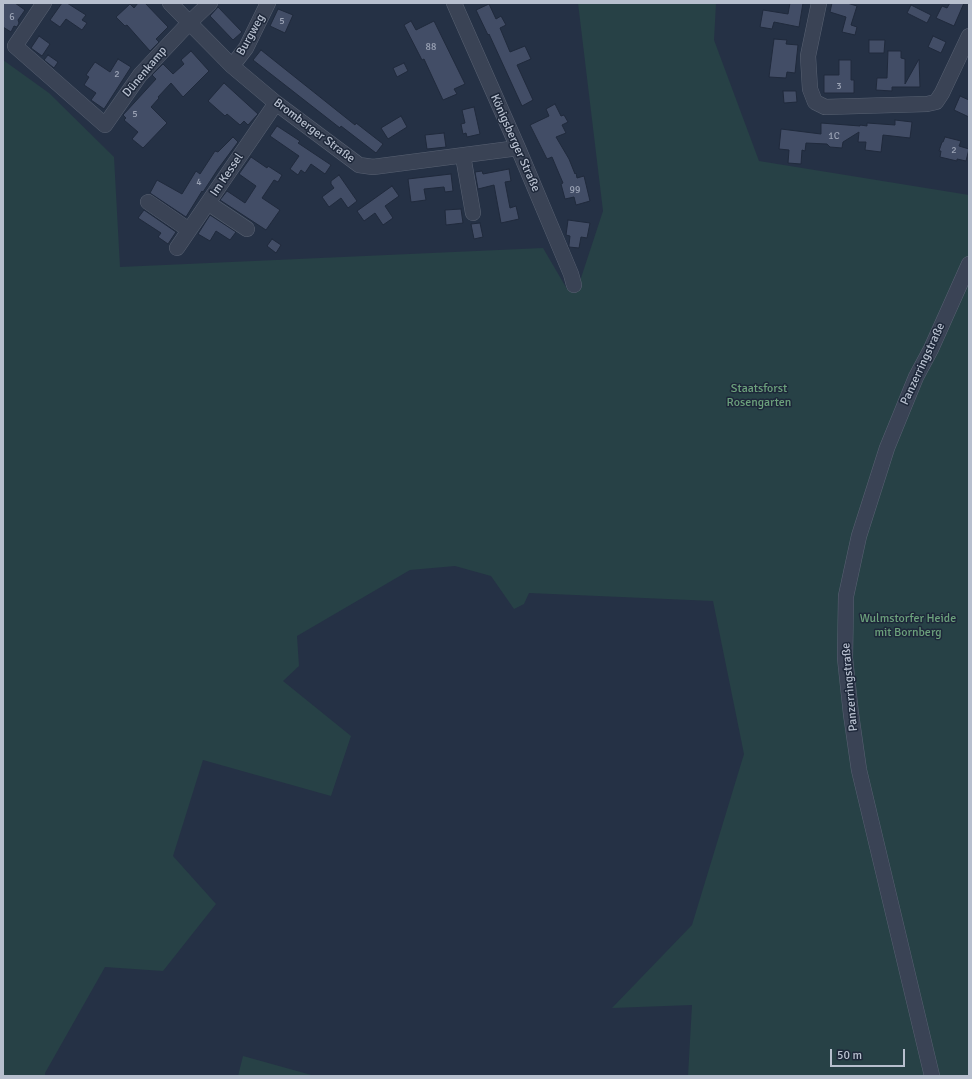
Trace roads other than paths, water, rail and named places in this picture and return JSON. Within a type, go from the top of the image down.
[{"type":"street","name":"Dünenkamp","points":[[44,3],[15,46],[105,125],[140,75],[210,3]]},
{"type":"street","name":"Bromberger Straße","points":[[170,3],[232,66],[276,103],[359,165],[373,168],[518,148]]},
{"type":"street","name":"Burgweg","points":[[232,66],[246,48],[268,3]]},
{"type":"street","name":"Königsberger Straße","points":[[454,3],[518,148],[571,274],[574,285]]},
{"type":"street","points":[[819,3],[808,56],[810,89],[815,102],[825,107],[927,104],[936,102],[942,93],[969,36]]},
{"type":"street","name":"Im Kessel","points":[[177,248],[276,103]]},
{"type":"street","points":[[463,156],[473,213]]},
{"type":"street","points":[[148,202],[189,230]]},
{"type":"street","points":[[208,203],[247,229]]},
{"type":"street","name":"Panzerringstraße","points":[[932,1076],[859,770],[850,714],[845,658],[846,596],[859,536],[886,448],[914,383],[969,264]]},
{"type":"park label","name":"Staatsforst Rosengarten","points":[[759,396]]},
{"type":"park label","name":"Wulmstorfer Heide mit Bornberg","points":[[908,626]]}]
